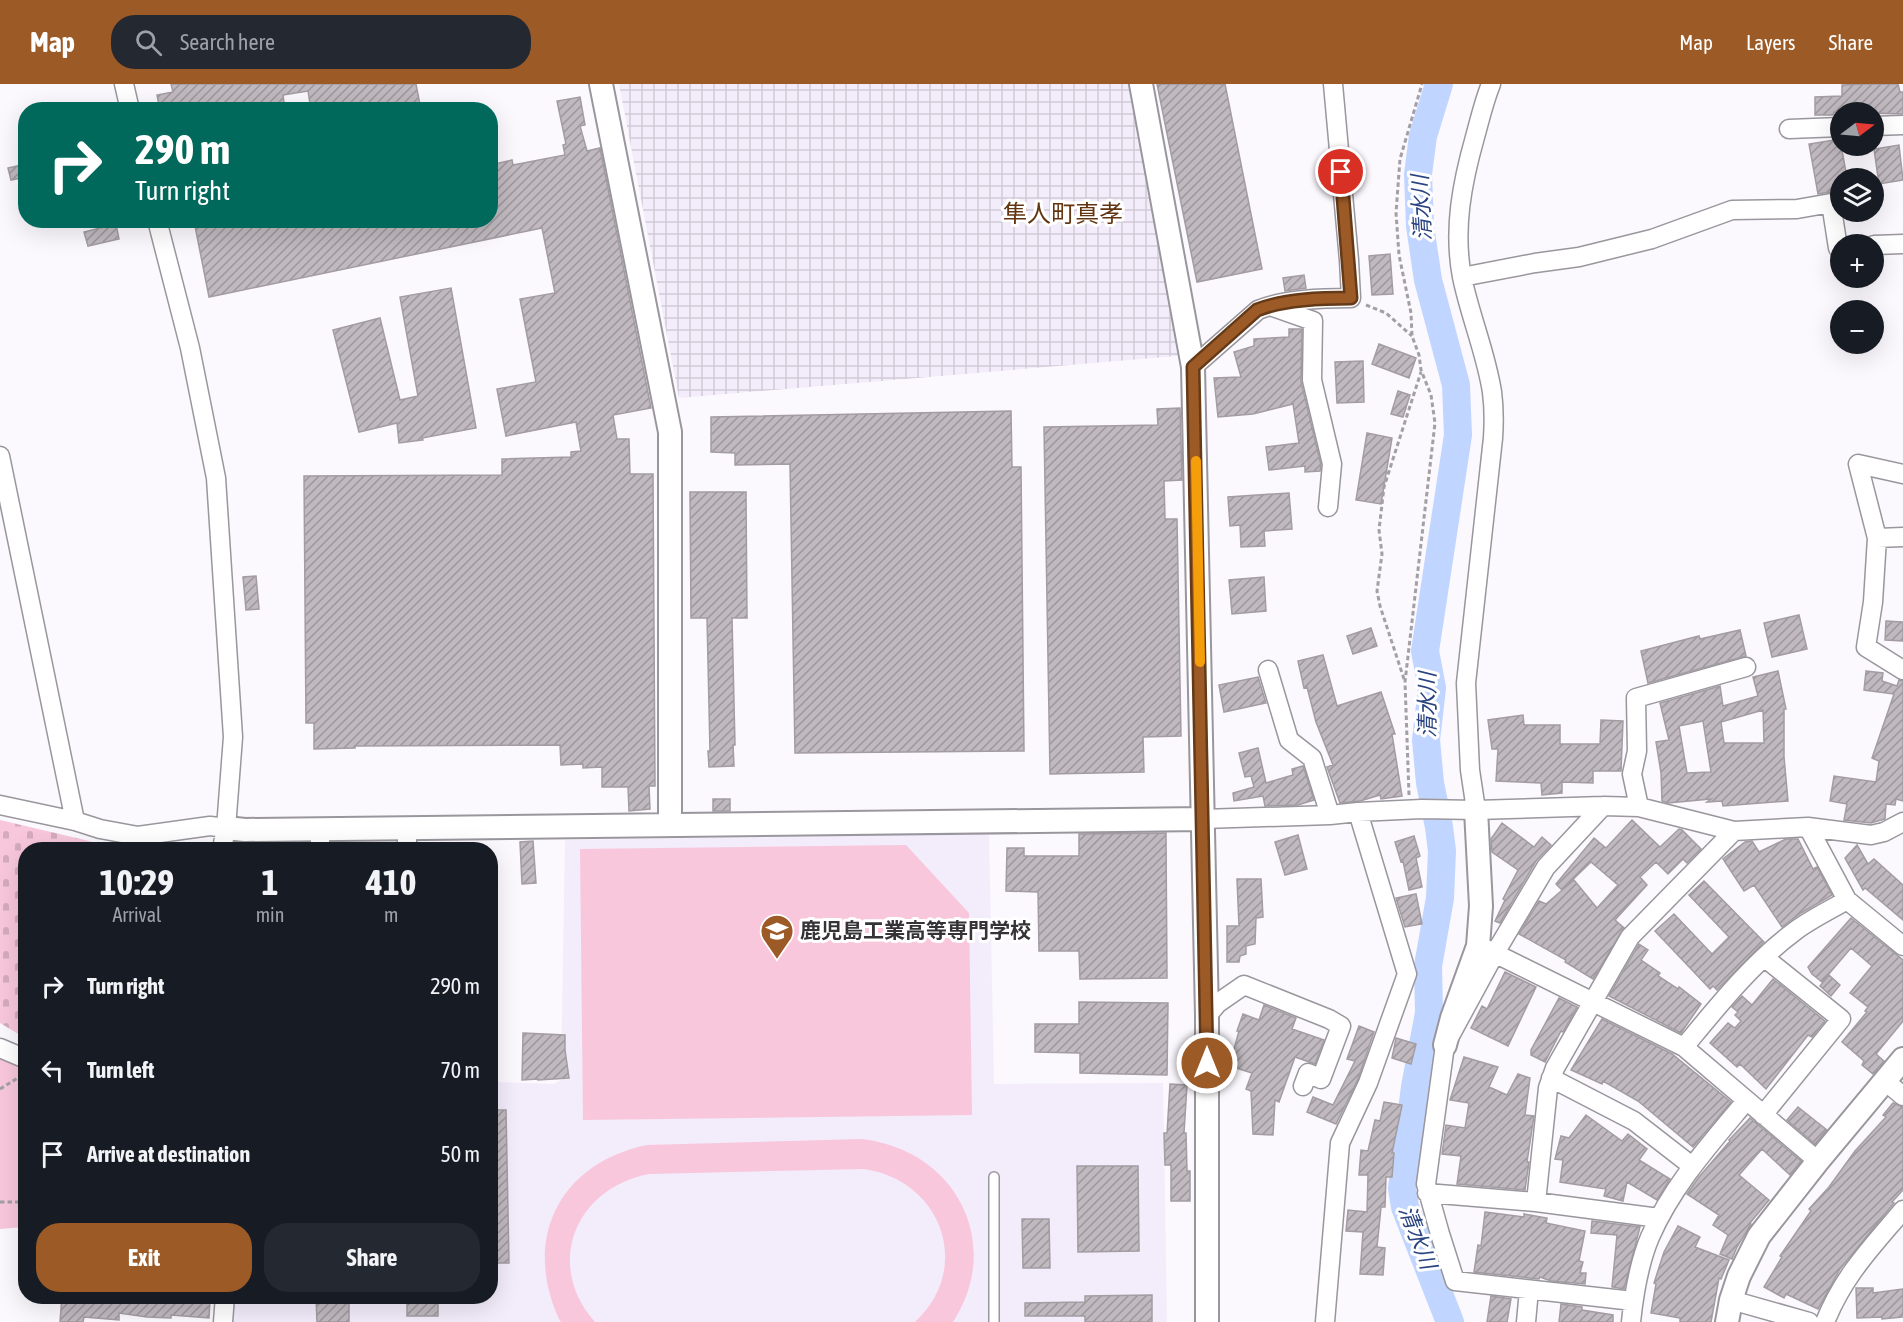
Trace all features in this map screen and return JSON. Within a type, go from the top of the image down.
[{"type":"street","points":[[124,84],[128,102]]},
{"type":"street","points":[[601,84],[670,432],[670,825]]},
{"type":"street","points":[[1142,84],[1193,367],[1207,1016],[1207,1322]]},
{"type":"street","points":[[1193,367],[1257,310],[1269,305],[1329,298],[1351,298],[1333,84]]},
{"type":"street","points":[[1487,949],[1481,906],[1476,810],[1470,770],[1466,683],[1493,438],[1494,408],[1485,359],[1462,277],[1459,255],[1460,203],[1468,163],[1485,98],[1491,84]]},
{"type":"street","points":[[1884,126],[1903,125]]},
{"type":"street","points":[[1789,129],[1830,127]]},
{"type":"street","points":[[1462,277],[1579,257],[1652,239],[1732,210],[1797,209],[1831,203],[1836,234]]},
{"type":"street","points":[[160,228],[190,348],[216,478],[233,737],[224,839]]},
{"type":"street","points":[[1884,245],[1903,244]]},
{"type":"street","points":[[1269,305],[1313,321],[1312,380],[1332,464],[1328,507]]},
{"type":"street","points":[[0,456],[75,821]]},
{"type":"street","points":[[1903,474],[1858,464],[1877,538],[1873,602],[1866,647],[1903,670]]},
{"type":"street","points":[[1877,538],[1903,537]]},
{"type":"street","points":[[1639,807],[1632,774],[1638,751],[1636,698],[1746,666]]},
{"type":"street","points":[[1268,670],[1289,740],[1312,758],[1330,815]]},
{"type":"street","points":[[0,805],[138,836],[210,826],[224,839]]},
{"type":"street","points":[[224,839],[245,830],[320,839],[407,839],[670,825],[1203,819],[1330,815],[1416,809],[1476,810],[1604,806],[1639,807],[1734,831],[1809,827],[1871,835],[1884,832],[1903,822]]},
{"type":"street","points":[[1604,806],[1546,867],[1487,949],[1452,1018],[1445,1045],[1426,1174],[1427,1193],[1455,1281],[1633,1301]]},
{"type":"street","points":[[1325,1322],[1340,1143],[1368,1083],[1407,974],[1358,812]]},
{"type":"street","points":[[1809,827],[1847,900],[1903,946]]},
{"type":"street","points":[[1536,1202],[1548,1088],[1551,1078],[1592,1001],[1630,938],[1734,831]]},
{"type":"street","points":[[1684,1047],[1734,987],[1796,930],[1847,900]]},
{"type":"street","points":[[1487,949],[1657,1036],[1684,1047],[1818,1161]]},
{"type":"street","points":[[1763,1115],[1841,1019],[1765,958]]},
{"type":"street","points":[[1207,1016],[1218,1003],[1244,985],[1341,1026],[1321,1079],[1308,1073],[1303,1086]]},
{"type":"street","points":[[0,1048],[18,1056]]},
{"type":"street","points":[[1809,1322],[1729,1311],[1744,1263],[1759,1236],[1903,1059]]},
{"type":"street","points":[[1551,1078],[1634,1121],[1692,1166]]},
{"type":"street","points":[[1885,1082],[1903,1096]]},
{"type":"street","points":[[1631,1322],[1633,1301],[1643,1258],[1659,1218],[1692,1166],[1746,1101]]},
{"type":"street","points":[[1427,1193],[1536,1202],[1659,1218]]},
{"type":"street","points":[[1825,1322],[1845,1281],[1903,1210]]},
{"type":"street","points":[[1526,1322],[1529,1290]]},
{"type":"street","points":[[223,1322],[224,1304]]},
{"type":"lane","points":[[994,1177],[994,1322]]},
{"type":"path","points":[[1416,809],[1405,682],[1435,423],[1431,395],[1421,370],[1419,355],[1412,336],[1411,313],[1399,255],[1396,213],[1400,159],[1422,84]]},
{"type":"path","points":[[1351,298],[1386,313],[1412,336]]},
{"type":"path","points":[[1405,682],[1377,591],[1382,554],[1379,530],[1384,487],[1421,370]]},
{"type":"path","points":[[0,1089],[18,1079]]},
{"type":"path","points":[[0,1202],[18,1202]]},
{"type":"shaded area","points":[[619,84],[1135,84],[1189,355],[679,398]]},
{"type":"shaded area","name":"鹿児島工業高等専門学校","points":[[989,834],[994,1084],[1163,1083],[1167,1322],[223,1322],[224,1304],[498,1304],[498,1082],[554,1084],[561,1080],[565,840]]},
{"type":"green space","points":[[0,820],[92,842],[18,842],[18,1034],[0,1023]]},
{"type":"green space","points":[[906,845],[969,913],[972,1115],[583,1120],[580,849]]},
{"type":"green space","points":[[0,1056],[18,1064],[18,1228],[0,1229]]},
{"type":"green space","points":[[861,1139],[894,1146],[922,1160],[945,1180],[961,1204],[971,1231],[974,1261],[968,1291],[953,1322],[915,1322],[933,1300],[943,1276],[945,1252],[940,1229],[930,1208],[913,1190],[891,1176],[864,1169],[649,1174],[623,1182],[602,1195],[586,1212],[575,1232],[570,1254],[572,1277],[580,1300],[595,1322],[561,1322],[559,1319],[549,1289],[545,1260],[548,1233],[557,1208],[571,1187],[591,1168],[617,1154],[647,1145]]},
{"type":"building","points":[[171,84],[416,84],[419,102],[310,102],[308,91],[283,95],[284,102],[158,102],[157,95],[173,92]]},
{"type":"building","points":[[1157,84],[1225,84],[1262,269],[1197,282]]},
{"type":"building","points":[[1898,84],[1900,92],[1903,92],[1903,114],[1884,113],[1884,102],[1830,102],[1830,115],[1815,115],[1815,97],[1842,96],[1842,85]]},
{"type":"building","points":[[580,97],[585,125],[580,126],[587,151],[600,148],[651,408],[613,415],[617,439],[629,439],[630,474],[653,474],[655,786],[649,786],[650,809],[629,811],[628,787],[602,787],[602,767],[583,768],[583,764],[561,765],[560,745],[355,746],[355,748],[314,749],[314,723],[306,723],[304,476],[502,475],[502,459],[571,457],[571,452],[581,451],[576,422],[506,436],[497,389],[536,382],[520,299],[555,293],[542,228],[209,297],[195,228],[498,228],[498,163],[512,160],[513,165],[565,155],[563,145],[566,144],[557,101]]},
{"type":"building","points":[[1830,141],[1830,156],[1843,156],[1845,168],[1830,168],[1830,192],[1818,194],[1809,144]]},
{"type":"building","points":[[1899,145],[1903,180],[1884,183],[1884,168],[1877,168],[1875,156],[1884,156],[1884,147]]},
{"type":"building","points":[[18,166],[18,179],[11,180],[8,168]]},
{"type":"building","points":[[100,228],[117,228],[119,239],[88,246],[84,232]]},
{"type":"building","points":[[1390,254],[1393,294],[1372,295],[1369,256]]},
{"type":"building","points":[[1304,275],[1306,288],[1285,291],[1283,278]]},
{"type":"building","points":[[451,288],[476,428],[399,443],[397,423],[359,432],[333,330],[380,318],[400,400],[418,396],[400,297]]},
{"type":"building","points":[[1289,329],[1302,329],[1301,382],[1321,465],[1320,471],[1305,472],[1305,466],[1269,470],[1266,447],[1299,443],[1293,404],[1253,414],[1218,417],[1214,378],[1241,377],[1234,352],[1254,346],[1254,339],[1289,337]]},
{"type":"building","points":[[1379,344],[1416,358],[1409,378],[1372,364]]},
{"type":"building","points":[[1363,361],[1364,402],[1337,403],[1335,362]]},
{"type":"building","points":[[1398,391],[1410,395],[1403,417],[1391,414]]},
{"type":"building","points":[[1180,408],[1182,480],[1164,481],[1165,519],[1177,519],[1181,736],[1143,737],[1144,772],[1050,774],[1044,427],[1158,425],[1157,409]]},
{"type":"building","points":[[1011,411],[1012,467],[1021,467],[1024,751],[795,753],[790,464],[735,465],[735,453],[711,452],[711,417]]},
{"type":"building","points":[[1367,433],[1392,438],[1381,504],[1356,500]]},
{"type":"building","points":[[690,492],[746,492],[747,618],[732,618],[734,766],[709,767],[707,618],[691,618]]},
{"type":"building","points":[[1289,493],[1292,529],[1264,531],[1265,546],[1241,547],[1240,525],[1230,526],[1228,497]]},
{"type":"building","points":[[256,576],[259,609],[246,610],[243,577]]},
{"type":"building","points":[[1264,577],[1266,611],[1232,614],[1229,580]]},
{"type":"building","points":[[1799,615],[1807,649],[1772,657],[1764,623]]},
{"type":"building","points":[[1886,621],[1903,622],[1903,641],[1885,640]]},
{"type":"building","points":[[1371,628],[1377,646],[1353,654],[1347,636]]},
{"type":"building","points":[[1740,630],[1746,656],[1648,683],[1641,651],[1699,636],[1700,639]]},
{"type":"building","points":[[1323,655],[1337,706],[1381,692],[1395,734],[1392,734],[1402,796],[1381,799],[1380,795],[1360,801],[1340,803],[1327,767],[1333,765],[1316,722],[1307,687],[1304,688],[1298,661]]},
{"type":"building","points":[[1778,671],[1786,709],[1784,709],[1784,757],[1788,801],[1723,806],[1722,801],[1707,802],[1711,799],[1668,803],[1662,801],[1661,773],[1656,742],[1669,740],[1660,703],[1720,686],[1723,706],[1758,696],[1753,677]],"holes":[[[1763,710],[1764,743],[1724,743],[1721,722]],[[1703,721],[1711,772],[1687,773],[1679,726]]]},
{"type":"building","points":[[1866,671],[1883,673],[1882,681],[1897,686],[1899,680],[1903,681],[1903,801],[1896,799],[1895,805],[1886,804],[1885,819],[1871,823],[1844,820],[1847,804],[1830,801],[1834,776],[1876,782],[1879,761],[1872,758],[1894,694],[1864,690]]},
{"type":"building","points":[[1258,677],[1266,703],[1224,712],[1219,685]]},
{"type":"building","points":[[1523,715],[1524,725],[1560,725],[1560,744],[1600,744],[1601,720],[1623,721],[1621,771],[1593,771],[1593,783],[1562,782],[1562,793],[1542,795],[1541,783],[1496,781],[1498,749],[1492,749],[1488,720]]},
{"type":"building","points":[[1258,748],[1266,783],[1293,775],[1292,769],[1303,766],[1314,800],[1298,805],[1265,806],[1263,796],[1234,801],[1233,793],[1254,787],[1251,776],[1245,777],[1239,753]]},
{"type":"building","points":[[713,799],[730,799],[730,811],[713,811]]},
{"type":"building","points":[[1632,820],[1660,847],[1679,829],[1701,849],[1687,863],[1683,859],[1668,874],[1656,862],[1640,877],[1647,885],[1615,920],[1624,928],[1593,979],[1565,962],[1566,960],[1519,934],[1539,901],[1546,904],[1574,880],[1597,908],[1618,885],[1591,862],[1562,890],[1556,884],[1594,838],[1606,848]]},
{"type":"building","points":[[1502,823],[1534,847],[1542,837],[1551,845],[1536,861],[1500,923],[1495,921],[1518,870],[1492,852],[1491,839]]},
{"type":"building","points":[[1166,833],[1167,978],[1080,979],[1079,951],[1039,951],[1038,892],[1006,891],[1007,848],[1024,848],[1024,856],[1079,856],[1079,834]]},
{"type":"building","points":[[1298,835],[1307,869],[1285,875],[1275,842]]},
{"type":"building","points":[[1414,836],[1420,856],[1416,858],[1422,887],[1409,890],[1403,861],[1401,862],[1395,842]]},
{"type":"building","points":[[1786,839],[1798,839],[1813,869],[1817,867],[1832,895],[1782,927],[1754,885],[1744,891],[1723,859],[1745,842],[1752,841],[1759,852]]},
{"type":"building","points":[[533,841],[536,883],[522,884],[520,842]]},
{"type":"building","points":[[1857,845],[1868,864],[1874,859],[1903,885],[1903,920],[1865,888],[1863,890],[1845,858]]},
{"type":"building","points":[[1237,879],[1261,879],[1263,917],[1256,918],[1255,944],[1246,946],[1246,954],[1240,956],[1239,962],[1227,962],[1227,926],[1239,926]]},
{"type":"building","points":[[1704,881],[1764,942],[1717,990],[1713,986],[1710,989],[1655,931],[1674,914],[1712,954],[1729,937],[1689,895]]},
{"type":"building","points":[[1416,894],[1422,924],[1405,927],[1396,898]]},
{"type":"building","points":[[1851,918],[1903,960],[1903,1021],[1876,1054],[1884,1061],[1873,1074],[1862,1065],[1864,1061],[1842,1042],[1867,1012],[1865,1011],[1868,1007],[1850,993],[1872,966],[1851,948],[1822,982],[1812,974],[1808,967]]},
{"type":"building","points":[[1639,944],[1648,950],[1641,960],[1660,973],[1658,976],[1678,989],[1679,987],[1701,1004],[1681,1033],[1609,996]]},
{"type":"building","points":[[1505,972],[1536,987],[1508,1046],[1471,1028],[1482,1006],[1487,1009]]},
{"type":"building","points":[[1829,975],[1840,985],[1831,996],[1820,986]]},
{"type":"building","points":[[1773,979],[1825,1021],[1812,1037],[1808,1035],[1766,1089],[1740,1064],[1737,1067],[1710,1043],[1728,1023],[1735,1028],[1741,1021],[1735,1015],[1738,1012],[1732,1007],[1742,996],[1752,1005]]},
{"type":"building","points":[[1559,998],[1577,1007],[1545,1062],[1531,1055],[1531,1050]]},
{"type":"building","points":[[1079,1002],[1168,1003],[1167,1075],[1080,1073],[1080,1053],[1035,1052],[1035,1024],[1079,1024]]},
{"type":"building","points":[[1264,1005],[1296,1018],[1292,1029],[1324,1040],[1315,1064],[1295,1057],[1279,1102],[1275,1100],[1273,1135],[1253,1134],[1251,1091],[1246,1089],[1252,1073],[1233,1067],[1236,1057],[1232,1056],[1243,1014],[1259,1020]]},
{"type":"building","points":[[1602,1019],[1672,1054],[1731,1102],[1693,1147],[1638,1101],[1603,1081],[1602,1084],[1571,1070]]},
{"type":"building","points":[[1359,1026],[1374,1032],[1358,1079],[1336,1124],[1307,1112],[1313,1097],[1333,1105],[1355,1061],[1347,1059]]},
{"type":"building","points":[[523,1033],[565,1035],[569,1078],[522,1080]]},
{"type":"building","points":[[1396,1038],[1416,1044],[1411,1064],[1392,1058]]},
{"type":"building","points":[[1464,1057],[1498,1067],[1489,1087],[1507,1095],[1518,1074],[1530,1078],[1525,1115],[1534,1116],[1525,1190],[1457,1184],[1461,1156],[1442,1154],[1446,1125],[1465,1128],[1469,1103],[1450,1100]]},
{"type":"building","points":[[1170,1084],[1187,1085],[1184,1133],[1186,1133],[1187,1171],[1190,1171],[1190,1201],[1171,1201],[1171,1165],[1165,1165],[1164,1133],[1167,1133]]},
{"type":"building","points":[[1384,1102],[1402,1105],[1392,1153],[1394,1153],[1392,1177],[1386,1177],[1385,1207],[1381,1207],[1377,1247],[1385,1248],[1383,1275],[1360,1274],[1363,1232],[1346,1231],[1348,1210],[1367,1212],[1368,1175],[1359,1175],[1361,1150],[1368,1151],[1375,1120],[1380,1121]]},
{"type":"building","points":[[1893,1103],[1903,1107],[1903,1190],[1892,1202],[1894,1203],[1840,1269],[1818,1309],[1786,1294],[1784,1298],[1764,1287],[1782,1257],[1780,1256],[1811,1211],[1809,1209],[1829,1187],[1855,1151],[1886,1117],[1883,1115]]},
{"type":"building","points":[[1798,1107],[1827,1130],[1815,1144],[1787,1120]]},
{"type":"building","points":[[498,1110],[506,1110],[509,1263],[498,1263]]},
{"type":"building","points":[[1586,1115],[1622,1141],[1628,1134],[1647,1149],[1639,1160],[1670,1179],[1657,1200],[1627,1182],[1623,1201],[1604,1196],[1606,1189],[1560,1182],[1563,1160],[1555,1159],[1561,1136],[1569,1138]]},
{"type":"building","points":[[1750,1118],[1801,1161],[1790,1175],[1762,1149],[1739,1175],[1769,1200],[1750,1223],[1732,1259],[1720,1254],[1728,1235],[1713,1225],[1719,1215],[1687,1194],[1729,1140]]},
{"type":"building","points":[[1077,1166],[1138,1166],[1139,1251],[1078,1252]]},
{"type":"building","points":[[1485,1212],[1547,1218],[1546,1223],[1585,1231],[1579,1261],[1583,1262],[1580,1273],[1586,1273],[1585,1284],[1551,1281],[1540,1277],[1539,1279],[1474,1272],[1478,1245],[1481,1246]]},
{"type":"building","points":[[1022,1219],[1049,1219],[1050,1268],[1023,1268]]},
{"type":"building","points":[[1592,1221],[1640,1227],[1624,1289],[1612,1287],[1617,1235],[1591,1233]]},
{"type":"building","points":[[1678,1226],[1700,1237],[1695,1247],[1729,1260],[1721,1279],[1719,1278],[1711,1322],[1680,1322],[1680,1318],[1651,1313],[1656,1284],[1654,1283],[1664,1252]]},
{"type":"building","points":[[1856,1288],[1873,1288],[1873,1293],[1903,1289],[1903,1317],[1857,1318]]},
{"type":"building","points":[[1152,1295],[1152,1322],[1085,1322],[1085,1316],[1025,1316],[1025,1303],[1085,1302],[1085,1296]]},
{"type":"building","points":[[1491,1296],[1511,1299],[1507,1322],[1487,1322]]},
{"type":"building","points":[[61,1304],[210,1304],[209,1318],[171,1315],[171,1318],[147,1317],[119,1313],[119,1320],[84,1317],[83,1322],[60,1322]]},
{"type":"building","points":[[316,1304],[349,1304],[349,1322],[317,1322]]},
{"type":"building","points":[[407,1304],[438,1304],[438,1316],[407,1316]]},
{"type":"building","points":[[1561,1304],[1613,1315],[1613,1322],[1559,1322]]},
{"type":"waterway","name":"清水川","points":[[1439,84],[1423,136],[1418,174],[1420,226],[1428,280],[1456,385],[1458,435],[1425,651],[1432,688],[1426,740],[1430,783],[1442,851],[1440,898],[1428,966],[1429,1013],[1415,1087],[1402,1188],[1405,1207],[1450,1322]]},
{"type":"slow traffic","points":[[1196,461],[1200,662]]},
{"type":"place","name":"鹿児島工業高等専門学校","points":[[777,960]]},
{"type":"district","name":"隼人町真孝","points":[[1063,214]]},
{"type":"route","points":[[1207,1063],[1193,367],[1257,310],[1269,305],[1329,298],[1351,298],[1341,172]]}]
